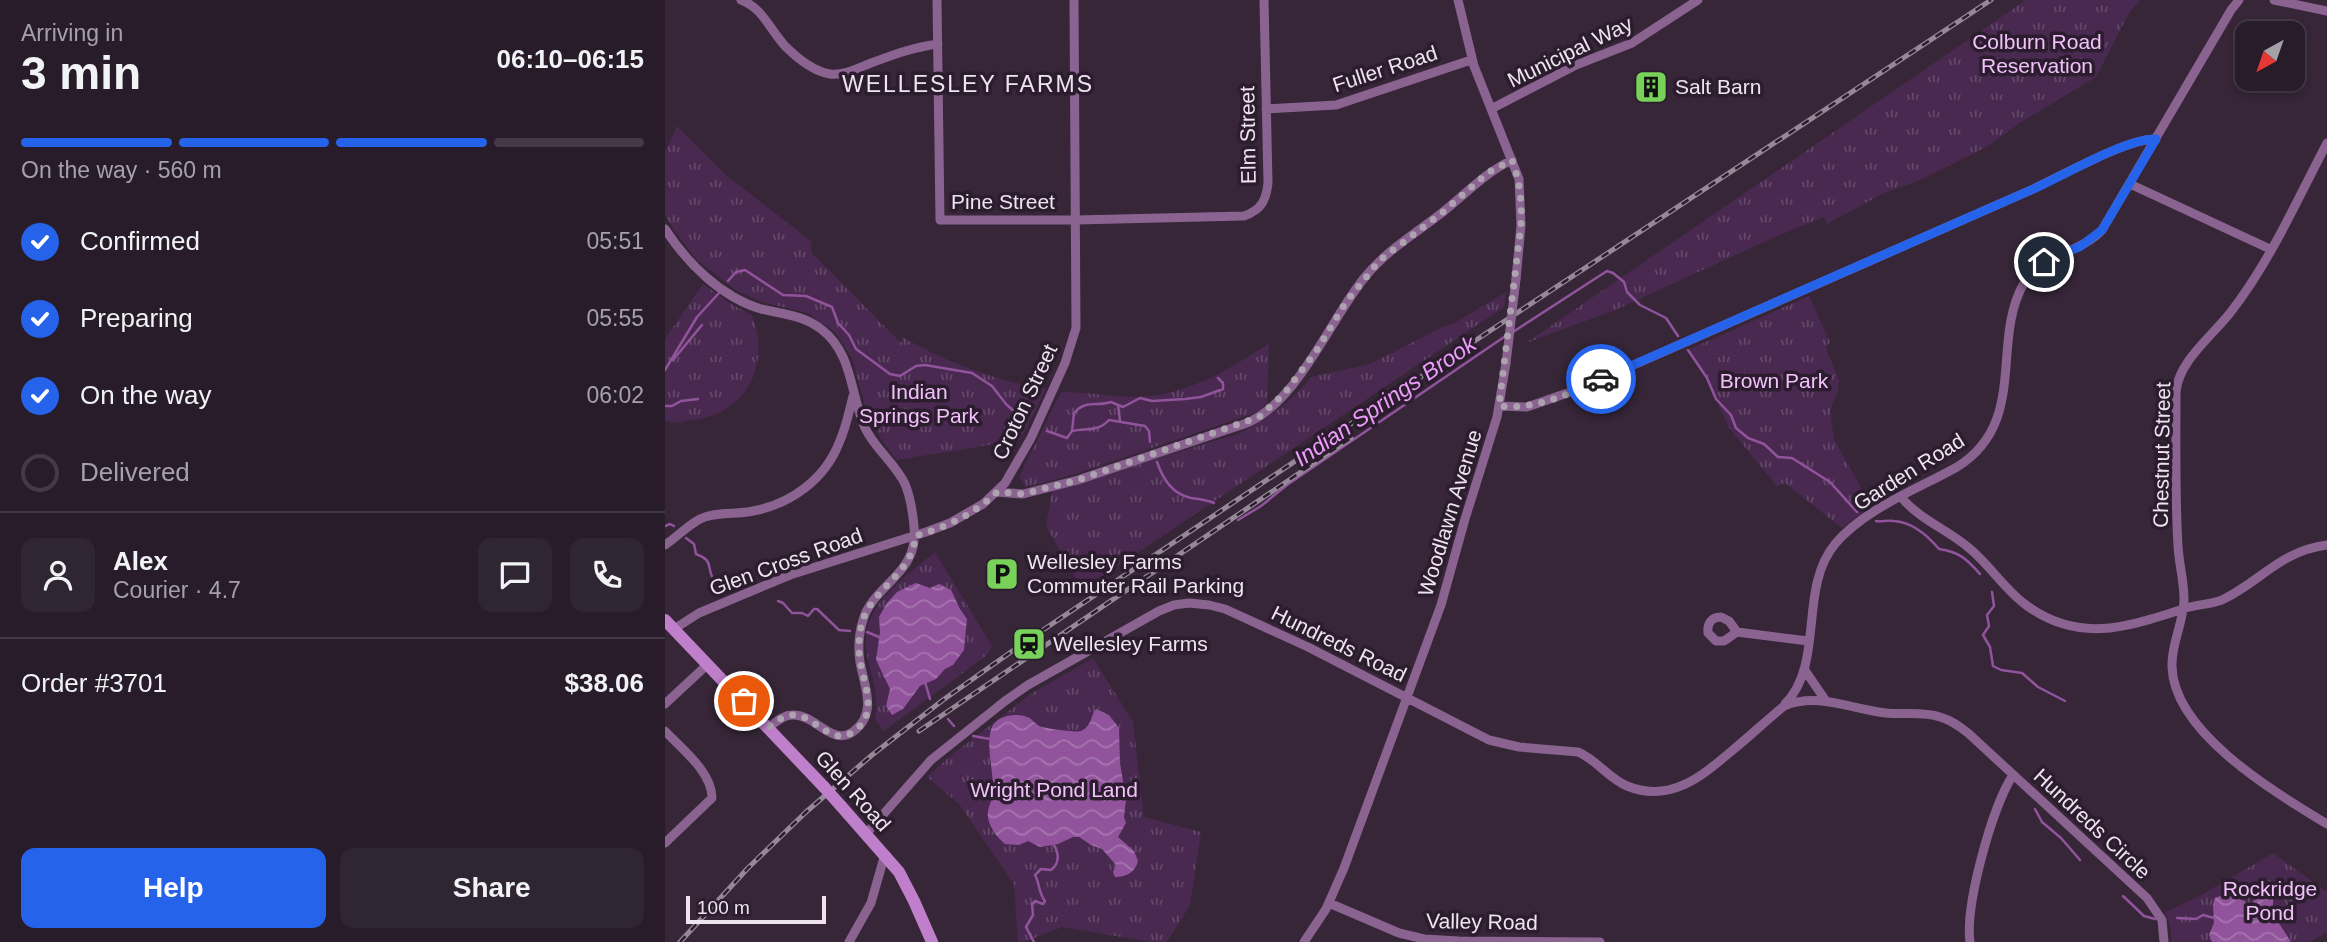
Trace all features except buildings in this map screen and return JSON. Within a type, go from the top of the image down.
[{"type":"street","name":"Pine Street","points":[[937,0],[940,220],[1076,220]]},
{"type":"street","name":"Croton Street","points":[[915,536],[964,516],[997,492],[1038,424],[1073,342],[1077,316],[1074,0]]},
{"type":"street","name":"Elm Street","points":[[1076,220],[1232,216],[1254,213],[1262,206],[1266,196],[1263,0]]},
{"type":"street","name":"Woodlawn Avenue","points":[[1304,942],[1329,903],[1441,605],[1499,406],[1516,279],[1522,200],[1519,179],[1472,60],[1458,0]]},
{"type":"street","name":"Municipal Way","points":[[1491,109],[1576,65],[1632,43],[1698,0]]},
{"type":"street","name":"Garden Road","points":[[1784,706],[1797,689],[1804,669],[1817,581],[1827,555],[1854,526],[1962,464],[1982,445],[1994,425],[2002,401],[2016,303],[2025,281],[2040,265],[2081,246],[2095,237],[2106,225],[2239,0]]},
{"type":"street","points":[[2274,0],[2327,11]]},
{"type":"street","points":[[744,1],[759,11],[795,55],[827,74],[844,73],[904,51],[938,44]]},
{"type":"street","name":"Fuller Road","points":[[1266,109],[1336,105],[1472,60]]},
{"type":"street","points":[[1499,406],[1523,407],[1574,391],[2101,157],[2140,141],[2156,139]]},
{"type":"street","name":"Chestnut Street","points":[[2327,143],[2238,302],[2185,366],[2178,379],[2178,546],[2184,597],[2172,666],[2179,699],[2189,716],[2222,750],[2279,795],[2327,824]]},
{"type":"street","points":[[997,492],[1023,494],[1078,480],[1259,417],[1284,394],[1317,350],[1346,302],[1380,260],[1443,212],[1489,172],[1512,160]]},
{"type":"street","points":[[2130,184],[2270,249]]},
{"type":"street","points":[[665,229],[692,264],[730,294],[757,307],[808,321],[824,331],[843,356],[865,428],[905,485],[915,536],[913,548],[908,560],[872,602],[862,622],[860,659],[869,703],[862,723],[843,736],[794,715],[786,716],[769,727]]},
{"type":"street","points":[[665,545],[702,518],[761,510],[793,497],[820,473],[835,453],[854,394]]},
{"type":"street","points":[[843,434],[865,428]]},
{"type":"street","points":[[1901,498],[1914,510],[1967,545],[2023,603],[2052,619],[2086,628],[2114,629],[2223,600],[2287,558],[2327,545]]},
{"type":"street","name":"Glen Cross Road","points":[[669,624],[799,571],[915,536]]},
{"type":"street","name":"Hundreds Road","points":[[866,834],[931,760],[1005,701],[1028,685],[1174,605],[1204,604],[1235,613],[1407,696],[1483,737],[1515,746],[1578,752],[1587,756],[1618,782],[1636,789],[1651,791],[1676,788],[1698,778],[1784,706]]},
{"type":"street","name":"Glen Road","points":[[669,624],[769,727],[885,854],[907,885],[932,942]]},
{"type":"street","points":[[1737,632],[1808,641]]},
{"type":"street","points":[[665,704],[708,664]]},
{"type":"street","points":[[1804,669],[1826,701]]},
{"type":"street","points":[[1784,706],[1802,700],[1826,701],[1879,712],[1924,713],[1947,719],[1968,733],[2013,775]]},
{"type":"street","points":[[665,731],[686,752],[712,788],[712,799],[665,843]]},
{"type":"street","name":"Hundreds Circle","points":[[1970,942],[1969,915],[1975,885],[1999,802],[2013,775],[2150,902],[2162,920],[2164,942]]},
{"type":"street","points":[[849,942],[871,903],[885,854]]},
{"type":"street","name":"Valley Road","points":[[1329,903],[1411,937],[1470,942],[1600,942]]},
{"type":"green space","name":"Colburn Road Reservation","points":[[2026,0],[2140,0],[2129,13],[2096,77],[2021,122],[1988,146],[1918,181],[1884,193],[1827,224],[1824,217],[1615,310],[1526,343]]},
{"type":"green space","name":"Indian Springs Park","points":[[677,126],[727,176],[811,241],[812,253],[901,343],[902,337],[971,369],[1046,389],[1020,440],[897,460],[873,424],[865,406],[852,358],[836,333],[808,313],[762,302],[737,291],[697,260],[676,233],[665,215],[665,152]]},
{"type":"green space","points":[[703,284],[752,315],[758,354],[755,372],[736,401],[721,412],[681,423],[665,421],[665,339]]},
{"type":"green space","points":[[1506,292],[1504,307],[1082,590],[1046,526],[1052,491],[1240,433],[1279,409],[1311,377],[1370,364],[1456,322]]},
{"type":"green space","name":"Brown Park","points":[[1809,296],[1830,342],[1826,348],[1839,380],[1830,411],[1834,439],[1871,506],[1842,528],[1785,483],[1777,486],[1729,428],[1707,378],[1688,350]]},
{"type":"green space","name":"Indian Springs Park","points":[[1269,343],[1267,406],[1258,412],[1072,475],[1026,487],[1019,477],[1061,392],[1138,397],[1173,392],[1223,371]]},
{"type":"green space","points":[[935,552],[992,646],[987,655],[884,731],[875,719],[876,693],[867,655],[869,622],[885,596]]},
{"type":"green space","name":"Wright Pond Land","points":[[1093,658],[1133,722],[1144,817],[1201,832],[1190,905],[1167,942],[1151,942],[1062,927],[1018,942],[1014,884],[959,804],[927,777],[1031,694]]},
{"type":"green space","name":"Rockridge Pond","points":[[2273,853],[2327,892],[2327,932],[2310,942],[2171,942],[2171,928],[2165,912],[2198,897]]},
{"type":"water","points":[[916,583],[930,588],[939,584],[951,590],[967,619],[964,650],[953,665],[936,679],[920,686],[903,709],[892,715],[886,706],[890,689],[876,660],[879,617],[897,592]]},
{"type":"water","points":[[1096,709],[1109,715],[1119,728],[1126,823],[1118,837],[1134,851],[1138,861],[1132,871],[1119,877],[1115,877],[1113,872],[1116,865],[1102,849],[1079,837],[1040,847],[1028,841],[1019,845],[1005,844],[993,830],[988,816],[993,788],[989,743],[992,727],[999,719],[1021,715],[1042,727],[1081,731],[1087,727]]},
{"type":"water","name":"Rockridge Pond","points":[[2267,894],[2273,898],[2273,914],[2291,942],[2212,942],[2209,935],[2214,923],[2215,898],[2229,896],[2251,905],[2259,895]]},
{"type":"waterway","name":"Indian Springs Brook","points":[[728,281],[736,272],[745,270],[783,295],[806,296],[832,307],[838,323],[849,335],[856,349],[890,374],[900,376],[916,366],[925,365],[972,373],[992,386],[1018,415]]},
{"type":"waterway","name":"Indian Springs Brook","points":[[1513,332],[1607,271],[1624,282],[1627,292],[1640,305],[1666,318],[1678,336]]},
{"type":"waterway","name":"Indian Springs Brook","points":[[665,370],[697,317],[719,293]]},
{"type":"waterway","points":[[673,360],[702,325]]},
{"type":"waterway","name":"Indian Springs Brook","points":[[1238,520],[1507,335]]},
{"type":"waterway","name":"Indian Springs Brook","points":[[1688,350],[1707,378],[1716,399],[1731,415],[1736,428],[1748,438],[1764,444],[1778,457],[1792,458],[1830,482],[1857,512]]},
{"type":"waterway","points":[[1072,431],[1074,413],[1083,406],[1111,402],[1123,407],[1140,398],[1152,401],[1201,397],[1223,389],[1223,383],[1218,378]]},
{"type":"waterway","points":[[665,406],[698,399]]},
{"type":"waterway","points":[[1118,405],[1120,421]]},
{"type":"waterway","name":"Indian Springs Brook","points":[[1047,431],[1067,438],[1072,431],[1096,428],[1109,420],[1145,426],[1149,431],[1150,442]]},
{"type":"waterway","name":"Indian Springs Brook","points":[[1157,462],[1165,480],[1173,489],[1184,496],[1214,503]]},
{"type":"waterway","name":"Indian Springs Brook","points":[[1876,521],[1901,522],[1913,527],[1939,549],[1962,557],[1980,574]]},
{"type":"waterway","points":[[665,526],[674,526]]},
{"type":"waterway","points":[[686,538],[694,544],[696,554],[707,561],[713,579],[723,585]]},
{"type":"waterway","name":"Indian Springs Brook","points":[[1992,592],[1994,606],[1987,615],[1989,626],[1983,635],[1990,647],[1993,666],[2022,673],[2038,687],[2065,701]]},
{"type":"waterway","points":[[778,601],[792,613],[808,616],[817,609],[839,630],[850,631]]},
{"type":"waterway","points":[[867,632],[879,637]]},
{"type":"waterway","points":[[925,682],[930,699]]},
{"type":"waterway","points":[[948,719],[954,726]]},
{"type":"waterway","points":[[973,736],[990,739]]},
{"type":"waterway","name":"Indian Springs Brook","points":[[2035,809],[2042,822],[2061,838],[2080,860]]},
{"type":"waterway","points":[[1034,942],[1026,927],[1033,915],[1032,904],[1035,901],[1043,904],[1045,901],[1035,875],[1041,869],[1051,870],[1056,864],[1058,855],[1054,845]]},
{"type":"waterway","points":[[2296,892],[2305,887]]},
{"type":"waterway","name":"Indian Springs Brook","points":[[2123,896],[2144,916],[2155,919]]},
{"type":"waterway","name":"Indian Springs Brook","points":[[2177,918],[2196,919],[2203,915],[2214,918]]},
{"type":"railway","points":[[680,942],[748,868],[806,812],[872,755],[943,700],[1025,642],[1470,344],[1991,0]]},
{"type":"railway","points":[[919,731],[1351,438]]},
{"type":"way so far","points":[[744,701],[769,727],[786,716],[794,715],[805,718],[834,735],[851,733],[862,723],[869,703],[859,654],[864,617],[872,602],[908,560],[915,536],[964,516],[997,492],[1023,494],[1078,480],[1259,417],[1284,394],[1317,350],[1346,302],[1380,260],[1443,212],[1489,172],[1512,160],[1519,179],[1522,200],[1521,225],[1499,406],[1515,408],[1533,405],[1601,379]]},
{"type":"place","name":"Salt Barn","points":[[1651,87]]},
{"type":"place","name":"Wellesley Farms Commuter Rail Parking","points":[[1002,574]]},
{"type":"place","name":"Wellesley Farms","points":[[1029,644]]},
{"type":"district","name":"WELLESLEY FARMS","points":[[968,84]]},
{"type":"route","points":[[1601,379],[2101,157],[2140,141],[2156,139],[2102,230],[2081,246],[2044,262]]}]
